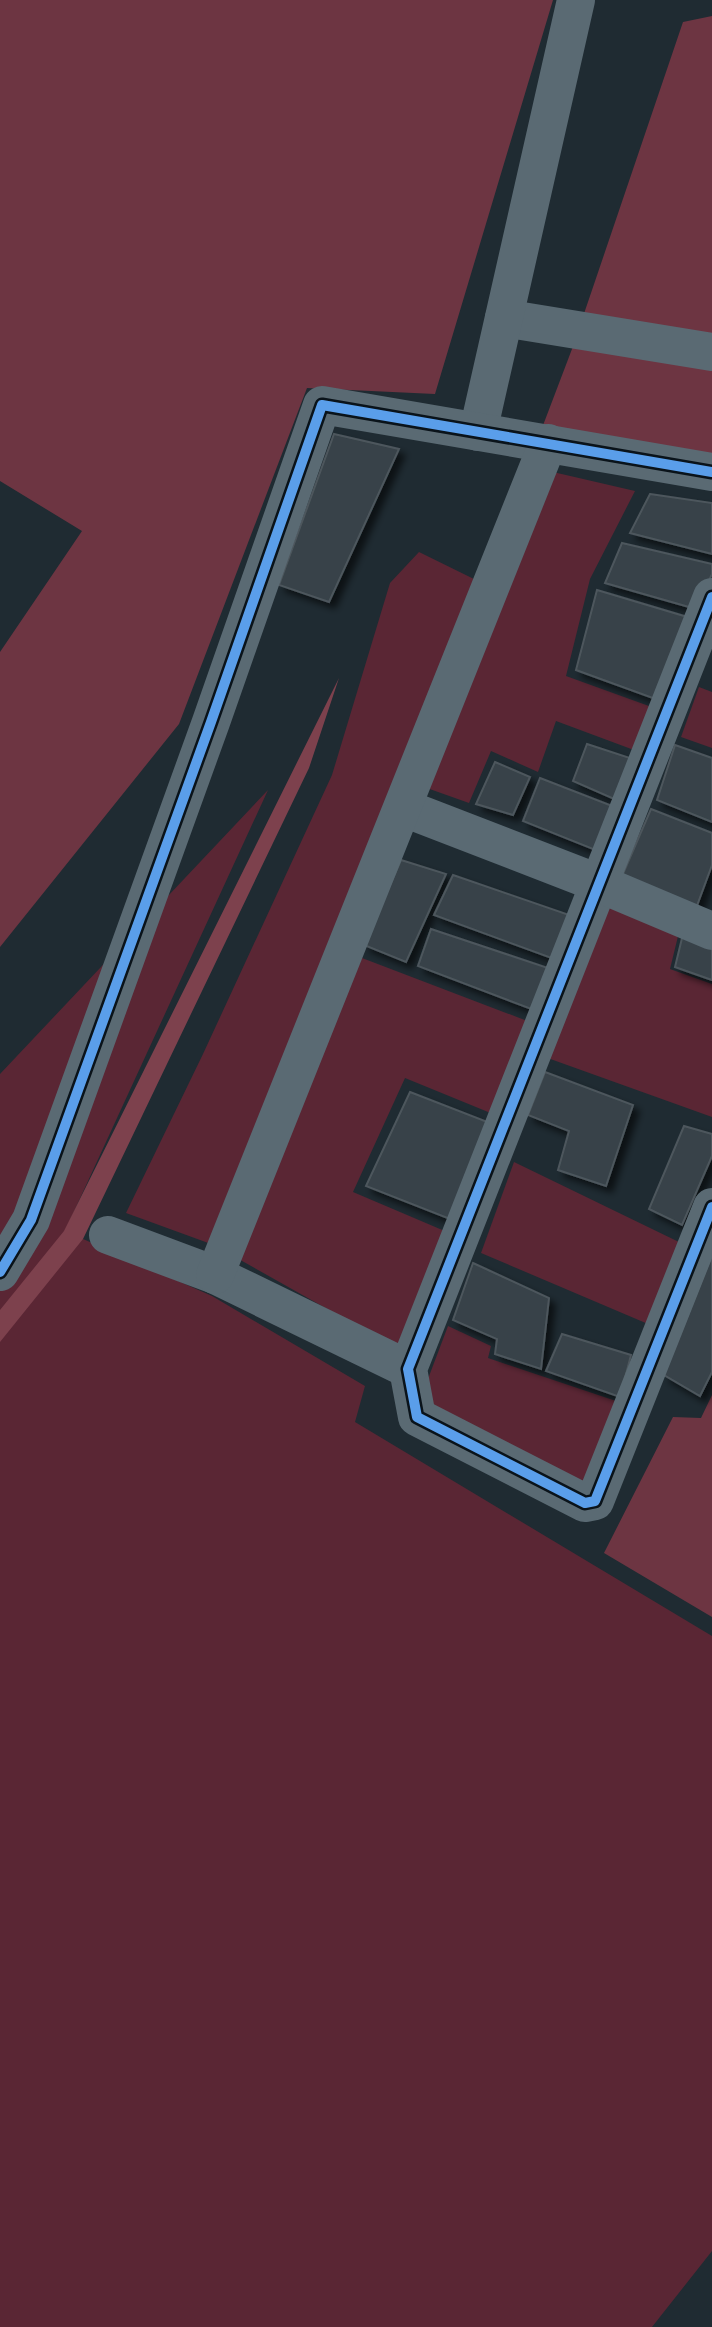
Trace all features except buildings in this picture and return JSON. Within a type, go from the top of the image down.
[{"type":"street","points":[[478,432],[576,0]]},
{"type":"street","points":[[504,318],[712,352]]},
{"type":"street","points":[[0,1272],[31,1220],[322,405],[712,472]]},
{"type":"street","points":[[215,1275],[548,443]]},
{"type":"street","points":[[712,597],[408,1369],[417,1417],[584,1503],[595,1501],[712,1207]]},
{"type":"street","points":[[404,808],[598,883],[712,931]]},
{"type":"street","points":[[108,1235],[215,1275],[408,1369]]},
{"type":"shaded area","points":[[0,0],[553,0],[435,394],[307,388],[179,724],[0,947],[0,652],[82,531],[0,481]]},
{"type":"shaded area","points":[[712,16],[712,455],[542,428],[572,349],[683,22]]},
{"type":"shaded area","points":[[553,472],[635,491],[590,579],[566,676],[660,710],[642,753],[556,721],[538,772],[491,751],[469,803],[424,787]]},
{"type":"shaded area","points":[[419,552],[478,581],[211,1244],[126,1213],[332,775],[390,583]]},
{"type":"shaded area","points":[[339,678],[309,768],[83,1239],[0,1342],[0,1310],[64,1231]]},
{"type":"shaded area","points":[[699,687],[712,692],[712,748],[681,737]]},
{"type":"shaded area","points":[[268,790],[65,1231],[212,1296],[365,1386],[355,1422],[712,1636],[712,2251],[652,2327],[0,2327],[0,1074]]},
{"type":"shaded area","points":[[604,899],[680,928],[670,969],[712,984],[712,1117],[542,1056]]},
{"type":"shaded area","points":[[362,958],[530,1022],[493,1114],[405,1078],[353,1192],[447,1232],[402,1351],[235,1257]]},
{"type":"shaded area","points":[[514,1162],[681,1243],[648,1324],[481,1253]]},
{"type":"shaded area","points":[[448,1326],[491,1346],[488,1358],[631,1406],[589,1489],[420,1400]]},
{"type":"shaded area","points":[[712,1395],[712,1617],[604,1553],[673,1417],[701,1418]]},
{"type":"cycle path","points":[[0,1272],[31,1220],[322,405],[712,472]]},
{"type":"cycle path","points":[[712,597],[408,1369],[417,1417],[585,1503],[595,1501],[712,1207]]}]
